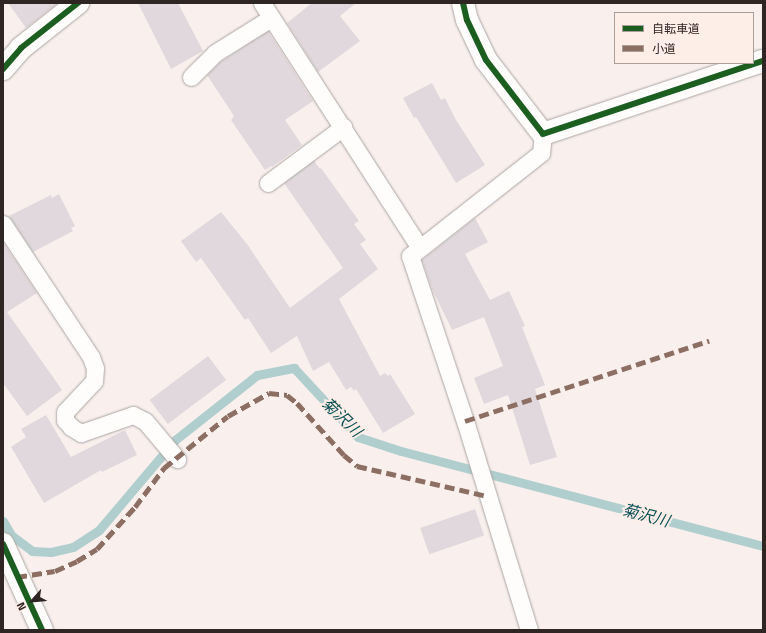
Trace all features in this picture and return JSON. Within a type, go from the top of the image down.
[{"type":"street","points":[[5,62],[78,3]]},
{"type":"street","points":[[463,3],[467,20],[486,60],[543,134],[754,64]]},
{"type":"street","points":[[3,544],[42,630]]},
{"type":"lane","points":[[262,3],[419,247]]},
{"type":"lane","points":[[190,77],[215,53],[271,18]]},
{"type":"lane","points":[[268,183],[343,127]]},
{"type":"lane","points":[[529,630],[465,421],[410,256],[419,247],[541,153],[543,134]]},
{"type":"lane","points":[[3,224],[91,357],[95,368],[94,381],[65,412],[66,420],[71,427],[81,434],[133,415],[145,421],[177,459]]},
{"type":"building","points":[[8,3],[58,3],[26,28]]},
{"type":"building","points":[[138,3],[178,3],[203,51],[171,69]]},
{"type":"building","points":[[312,3],[356,3],[340,16],[360,41],[318,72],[287,23]]},
{"type":"building","points":[[268,31],[313,101],[285,120],[302,145],[272,167],[271,166],[265,170],[231,120],[234,116],[207,75],[219,63]]},
{"type":"building","points":[[432,83],[441,100],[445,98],[456,120],[485,165],[456,183],[416,117],[414,118],[403,98]]},
{"type":"building","points":[[314,161],[320,169],[321,168],[359,221],[354,224],[366,240],[360,244],[378,269],[339,299],[380,376],[385,373],[388,376],[390,374],[415,414],[383,433],[356,389],[354,391],[351,387],[346,390],[329,362],[313,371],[297,336],[271,353],[248,318],[245,320],[201,258],[196,262],[181,241],[221,212],[247,244],[290,308],[343,268],[284,183]]},
{"type":"building","points":[[59,194],[75,226],[71,228],[73,231],[33,252],[9,216],[51,195],[52,198]]},
{"type":"building","points":[[475,218],[488,242],[465,254],[490,300],[509,291],[525,326],[522,327],[545,385],[535,389],[557,457],[530,465],[508,395],[484,404],[474,378],[503,366],[484,317],[452,330],[432,289],[422,260]]},
{"type":"building","points":[[3,242],[37,293],[7,312],[62,390],[27,416],[3,383]]},
{"type":"building","points":[[208,356],[226,380],[168,424],[150,400]]},
{"type":"building","points":[[46,415],[71,457],[125,430],[137,455],[102,472],[101,470],[44,503],[11,447],[26,437],[21,429]]},
{"type":"building","points":[[475,509],[484,535],[429,554],[420,528]]},
{"type":"waterway","name":"菊沢川","points":[[3,521],[11,535],[32,551],[51,552],[73,547],[99,530],[175,440],[257,375],[294,368],[358,437],[401,451],[763,546]]},
{"type":"marked path","points":[[465,421],[709,341]]},
{"type":"marked path","points":[[17,577],[55,571],[77,561],[97,549],[135,507],[164,468],[228,416],[269,393],[287,395],[297,403],[344,455],[357,466],[487,496]]},
{"type":"cycle path","points":[[3,69],[21,48],[78,3]]},
{"type":"cycle path","points":[[463,3],[467,20],[486,60],[543,134],[754,64]]},
{"type":"cycle path","points":[[754,64],[763,61]]},
{"type":"cycle path","points":[[3,544],[42,630]]}]
